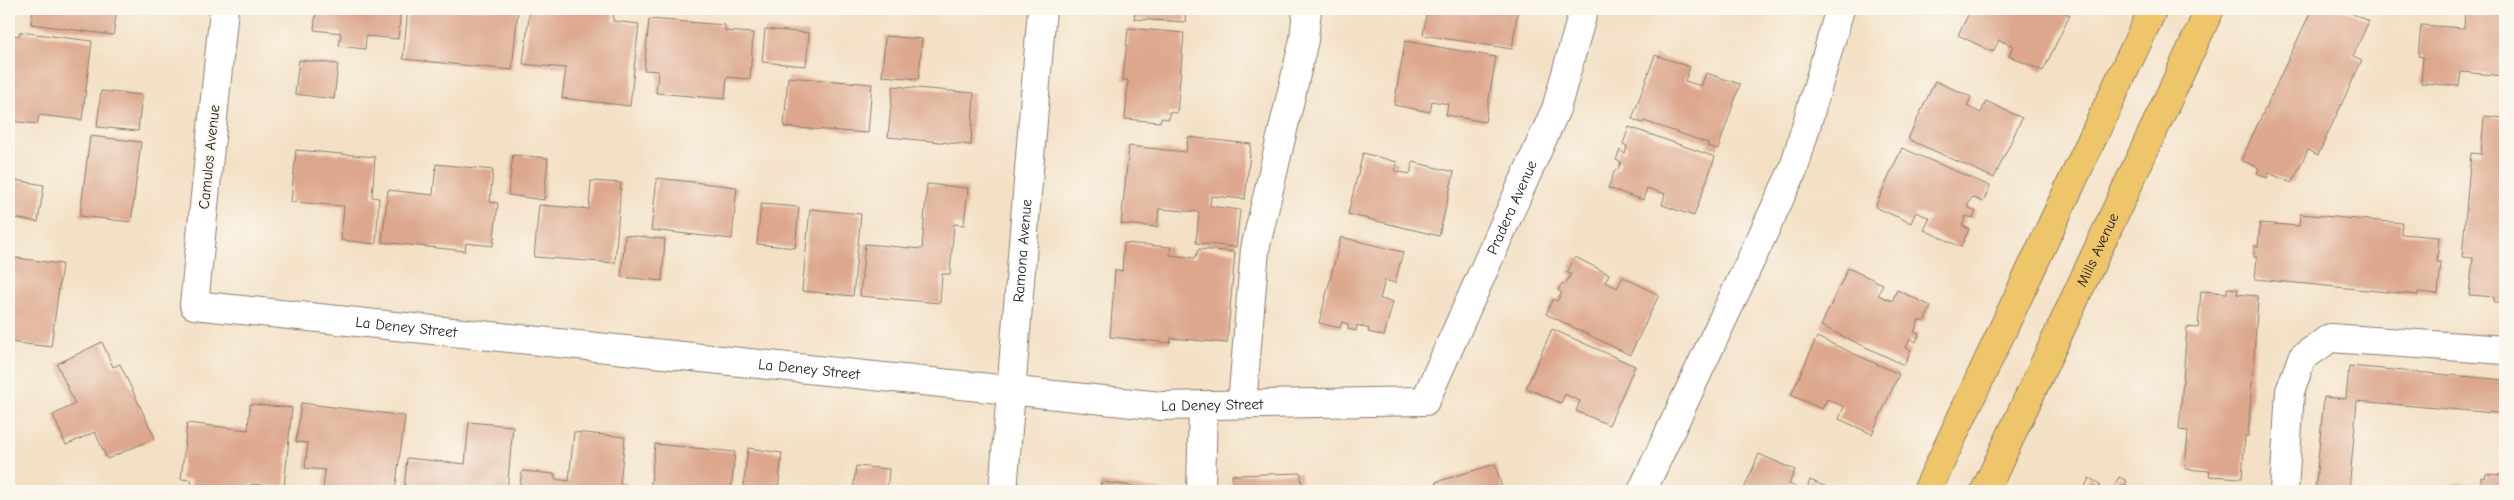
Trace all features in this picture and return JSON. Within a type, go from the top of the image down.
[{"type":"main road","points":[[1927,491],[2153,9]]},
{"type":"main road","name":"Mills Avenue","points":[[1985,491],[2210,9]]},
{"type":"street","name":"Camulos Avenue","points":[[194,305],[224,9]]},
{"type":"street","name":"Ramona Avenue","points":[[1003,491],[1042,9]]},
{"type":"street","points":[[1242,404],[1255,249],[1304,40],[1307,9]]},
{"type":"street","name":"Pradera Avenue","points":[[1425,401],[1556,109],[1584,9]]},
{"type":"street","points":[[1642,491],[1794,168],[1840,9]]},
{"type":"street","name":"La Deney Street","points":[[194,305],[1161,406],[1425,401]]},
{"type":"street","points":[[2284,491],[2290,391],[2302,358],[2330,338],[2505,350]]},
{"type":"street","points":[[1201,491],[1203,405]]},
{"type":"building","points":[[33,9],[117,9],[113,35],[31,24]]},
{"type":"building","points":[[316,9],[401,9],[398,39],[366,36],[365,49],[339,46],[341,33],[314,30]]},
{"type":"building","points":[[408,9],[518,9],[512,70],[403,59]]},
{"type":"building","points":[[530,9],[574,9],[614,13],[613,21],[639,24],[630,106],[562,98],[566,68],[523,64]]},
{"type":"building","points":[[1135,9],[1186,9],[1185,22],[1134,19]]},
{"type":"building","points":[[1427,9],[1518,9],[1512,49],[1423,35]]},
{"type":"building","points":[[1971,9],[2057,9],[2070,15],[2043,71],[2009,56],[2013,46],[1999,40],[1993,52],[1958,35]]},
{"type":"building","points":[[2312,9],[2342,9],[2369,21],[2353,56],[2362,60],[2318,155],[2308,150],[2292,183],[2269,173],[2267,178],[2257,173],[2259,168],[2241,160]]},
{"type":"building","points":[[2465,9],[2505,9],[2505,76],[2461,72],[2459,86],[2421,83],[2423,57],[2418,56],[2421,25],[2464,28]]},
{"type":"building","points":[[649,19],[725,25],[725,31],[753,33],[750,79],[727,77],[725,99],[656,93],[658,71],[644,70]]},
{"type":"building","points":[[1128,28],[1184,33],[1177,113],[1169,112],[1169,119],[1161,118],[1160,122],[1125,119],[1128,80],[1123,80]]},
{"type":"building","points":[[765,29],[809,33],[806,66],[762,62]]},
{"type":"building","points":[[20,32],[92,41],[82,120],[39,115],[37,124],[9,121],[9,35],[19,36]]},
{"type":"building","points":[[885,36],[922,39],[919,79],[882,76]]},
{"type":"building","points":[[1405,41],[1496,57],[1485,122],[1446,115],[1448,104],[1432,101],[1430,112],[1394,105]]},
{"type":"building","points":[[1655,55],[1690,67],[1685,81],[1701,86],[1706,73],[1740,84],[1718,149],[1707,146],[1708,143],[1644,121],[1643,123],[1632,119]]},
{"type":"building","points":[[299,60],[338,64],[334,99],[295,94]]},
{"type":"building","points":[[788,77],[872,84],[868,133],[784,127]]},
{"type":"building","points":[[1935,81],[1971,97],[1967,106],[1981,113],[1986,101],[2022,118],[1994,178],[1908,139]]},
{"type":"building","points":[[893,86],[974,93],[971,145],[888,137]]},
{"type":"building","points":[[101,91],[142,95],[138,131],[97,127]]},
{"type":"building","points":[[2484,116],[2505,118],[2505,303],[2494,302],[2494,297],[2469,295],[2473,258],[2462,257],[2471,153],[2481,154]]},
{"type":"building","points":[[1629,127],[1715,157],[1694,216],[1662,205],[1665,194],[1647,188],[1643,200],[1608,188],[1615,170],[1618,170],[1621,162],[1616,160],[1620,150],[1625,154],[1627,146],[1623,144]]},
{"type":"building","points":[[90,136],[141,142],[131,222],[80,216]]},
{"type":"building","points":[[1188,137],[1251,144],[1245,199],[1211,196],[1210,206],[1240,210],[1236,247],[1196,243],[1199,212],[1159,209],[1157,227],[1121,224],[1129,146],[1186,152]]},
{"type":"building","points":[[1902,148],[1990,186],[1983,202],[1972,197],[1967,207],[1976,211],[1973,218],[1966,216],[1962,226],[1969,229],[1961,247],[1924,230],[1930,218],[1916,212],[1911,223],[1875,207]]},
{"type":"building","points":[[296,150],[375,157],[372,197],[379,198],[376,244],[341,240],[344,206],[291,202]]},
{"type":"building","points":[[1363,153],[1397,162],[1395,171],[1410,174],[1413,162],[1454,172],[1439,236],[1348,214]]},
{"type":"building","points":[[513,155],[548,158],[544,200],[508,195]]},
{"type":"building","points":[[436,164],[493,170],[490,202],[498,203],[493,246],[466,243],[465,251],[382,242],[388,190],[433,195]]},
{"type":"building","points":[[657,178],[737,187],[732,239],[651,230]]},
{"type":"building","points":[[9,179],[44,185],[38,222],[9,217]]},
{"type":"building","points":[[591,181],[621,183],[615,263],[534,257],[539,205],[589,209]]},
{"type":"building","points":[[927,184],[968,188],[964,225],[954,224],[950,274],[942,274],[940,303],[860,296],[865,244],[922,249]]},
{"type":"building","points":[[761,204],[799,207],[795,248],[757,244]]},
{"type":"building","points":[[810,209],[861,214],[853,296],[802,291]]},
{"type":"building","points":[[2300,214],[2402,223],[2401,234],[2439,237],[2437,262],[2441,262],[2438,294],[2418,292],[2418,295],[2255,279],[2257,257],[2254,257],[2254,246],[2258,246],[2260,223],[2299,226]]},
{"type":"building","points":[[625,235],[665,239],[662,281],[621,277]]},
{"type":"building","points":[[1341,237],[1403,252],[1395,283],[1385,280],[1380,299],[1393,302],[1384,336],[1368,332],[1369,329],[1357,325],[1356,331],[1348,329],[1348,324],[1342,322],[1340,328],[1319,323]]},
{"type":"building","points":[[1124,243],[1171,247],[1170,255],[1195,258],[1199,249],[1235,252],[1227,343],[1171,338],[1170,343],[1110,337],[1115,270],[1122,271]]},
{"type":"building","points":[[9,257],[62,264],[51,347],[9,342]]},
{"type":"building","points":[[1575,257],[1609,274],[1605,282],[1617,288],[1623,277],[1659,295],[1630,355],[1546,314],[1553,299],[1557,301],[1562,293],[1558,290],[1562,283],[1565,285],[1571,274],[1567,273]]},
{"type":"building","points":[[1848,268],[1883,284],[1878,295],[1892,301],[1897,290],[1931,306],[1924,322],[1919,320],[1914,332],[1919,334],[1916,342],[1910,339],[1906,348],[1911,350],[1904,365],[1821,326]]},
{"type":"building","points":[[2227,288],[2238,289],[2237,294],[2257,296],[2258,301],[2248,436],[2245,436],[2242,478],[2209,476],[2210,471],[2185,469],[2188,431],[2179,430],[2187,327],[2198,328],[2201,291],[2227,293]]},
{"type":"building","points":[[1552,329],[1635,366],[1609,425],[1576,411],[1580,401],[1565,394],[1561,403],[1526,388]]},
{"type":"building","points":[[1817,337],[1899,374],[1872,434],[1839,419],[1844,407],[1827,399],[1822,409],[1791,395]]},
{"type":"building","points":[[102,342],[113,367],[120,364],[155,438],[107,459],[95,432],[66,445],[53,415],[75,404],[57,364]]},
{"type":"building","points":[[2349,366],[2505,380],[2505,414],[2357,401],[2349,491],[2315,491],[2324,397],[2346,399]]},
{"type":"building","points":[[301,403],[405,416],[395,491],[323,491],[325,470],[305,468],[308,443],[296,442]]},
{"type":"building","points":[[250,404],[292,408],[284,487],[251,484],[250,491],[190,491],[192,480],[181,479],[187,423],[248,430]]},
{"type":"building","points":[[469,422],[513,426],[507,491],[404,491],[407,458],[465,464]]},
{"type":"building","points":[[574,432],[625,437],[620,484],[626,484],[625,491],[519,491],[522,471],[555,474],[555,479],[569,481]]},
{"type":"building","points":[[655,444],[735,452],[731,491],[650,491]]},
{"type":"building","points":[[748,448],[782,453],[778,491],[743,489]]},
{"type":"building","points":[[1759,454],[1795,470],[1789,484],[1805,491],[1743,491]]},
{"type":"building","points":[[1495,464],[1503,491],[1438,491],[1436,482]]},
{"type":"building","points":[[856,466],[889,469],[887,491],[853,491]]},
{"type":"building","points":[[1301,473],[1302,491],[1233,491],[1232,475]]},
{"type":"building","points":[[2486,474],[2505,475],[2505,491],[2454,491],[2454,483],[2481,485],[2481,477],[2485,478]]},
{"type":"building","points":[[2119,477],[2127,481],[2125,485],[2139,491],[2112,491]]},
{"type":"building","points":[[2089,478],[2100,484],[2099,488],[2105,491],[2083,491]]},
{"type":"building","points":[[1810,480],[1836,491],[1806,491]]},
{"type":"building","points":[[1101,482],[1164,490],[1164,491],[1100,491]]},
{"type":"building","points":[[1428,487],[1428,491],[1402,491],[1402,490]]}]
